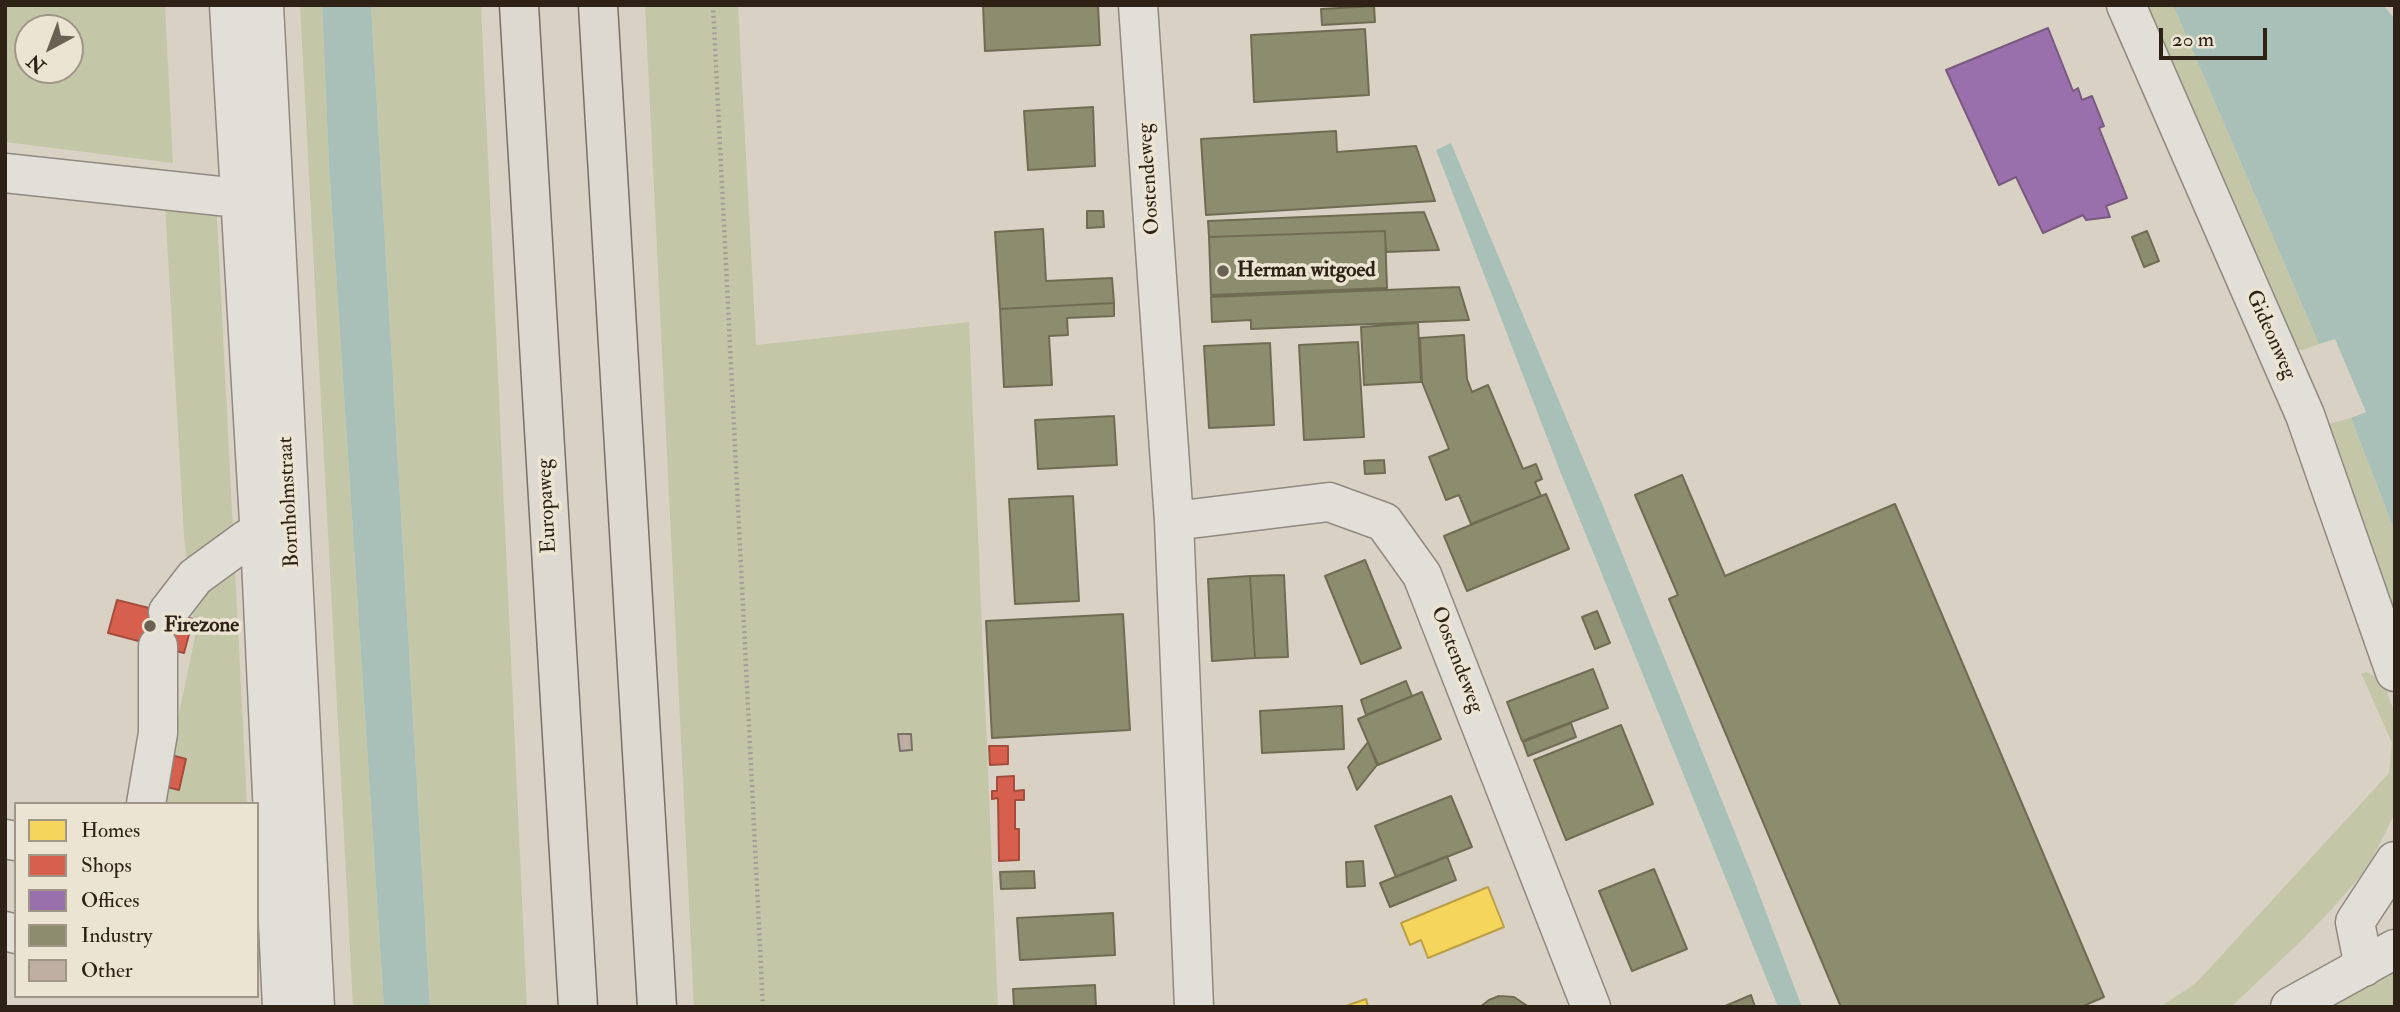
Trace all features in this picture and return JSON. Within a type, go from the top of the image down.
[{"type":"highway","name":"Europaweg","points":[[519,5],[578,1007]]},
{"type":"highway","points":[[598,5],[657,1007]]},
{"type":"street","name":"Bornholmstraat","points":[[229,5],[256,199],[276,537],[290,999]]},
{"type":"street","name":"Bornholmstraat","points":[[256,199],[264,5]]},
{"type":"street","name":"Oostendeweg","points":[[1138,5],[1174,521],[1194,1007]]},
{"type":"street","name":"Gideonweg","points":[[2126,5],[2305,415],[2395,673]]},
{"type":"street","points":[[5,173],[256,199]]},
{"type":"street","name":"Oostendeweg","points":[[1174,521],[1329,502],[1384,522],[1422,575],[1591,1007]]},
{"type":"street","points":[[146,802],[158,733],[163,629],[195,577],[247,539],[276,537]]},
{"type":"street","points":[[2290,1007],[2379,958],[2355,922],[2395,861]]},
{"type":"path","points":[[713,5],[763,1007]]},
{"type":"green space","points":[[5,5],[165,5],[173,163],[5,142]]},
{"type":"green space","points":[[300,5],[322,5],[329,165],[384,1007],[353,1007]]},
{"type":"green space","points":[[371,5],[481,5],[527,1007],[430,1007]]},
{"type":"green space","points":[[645,5],[738,5],[756,345],[969,322],[998,1007],[694,1007]]},
{"type":"green space","points":[[2144,5],[2173,5],[2319,344],[2303,350],[2294,349]]},
{"type":"green space","points":[[165,205],[217,216],[247,802],[160,802],[195,637],[184,536]]},
{"type":"green space","points":[[2351,418],[2395,532],[2395,619],[2324,425]]},
{"type":"green space","points":[[2366,672],[2383,681],[2395,714],[2395,813],[2374,855],[2359,878],[2331,910],[2231,1007],[2160,1007],[2196,983],[2389,773],[2392,743],[2361,673]]},
{"type":"green space","points":[[2395,963],[2395,1007],[2295,1007]]},
{"type":"water","points":[[322,5],[371,5],[430,1007],[384,1007],[329,165]]},
{"type":"water","points":[[2173,5],[2383,5],[2395,19],[2395,532],[2351,418],[2366,412],[2335,339],[2319,344]]},
{"type":"water","points":[[1451,143],[1603,506],[1750,870],[1802,1007],[1778,1007],[1560,471],[1436,150]]},
{"type":"building: Homes","points":[[1488,887],[1504,927],[1428,958],[1421,940],[1410,945],[1401,923]]},
{"type":"building: Homes","points":[[1366,999],[1368,1007],[1343,1007]]},
{"type":"building: Shops","name":"Firezone","points":[[117,600],[193,619],[184,653],[108,633]]},
{"type":"building: Shops","points":[[989,746],[1008,746],[1008,764],[990,765]]},
{"type":"building: Shops","points":[[171,755],[186,759],[179,790],[163,786]]},
{"type":"building: Shops","points":[[1014,776],[1014,791],[1024,790],[1024,800],[1015,800],[1019,860],[999,861],[998,798],[992,799],[992,791],[997,791],[997,777]]},
{"type":"building: Offices","points":[[2048,28],[2073,91],[2078,88],[2082,100],[2092,96],[2104,126],[2099,128],[2127,198],[2106,206],[2110,217],[2086,220],[2083,215],[2043,233],[2016,177],[1999,185],[1946,70]]},
{"type":"building: Industry","points":[[983,5],[1098,5],[1100,45],[985,51]]},
{"type":"building: Industry","points":[[1374,6],[1375,22],[1322,25],[1321,9]]},
{"type":"building: Industry","points":[[1365,29],[1369,95],[1254,102],[1251,35]]},
{"type":"building: Industry","points":[[1093,107],[1095,166],[1028,170],[1024,111]]},
{"type":"building: Industry","points":[[1336,131],[1337,152],[1416,146],[1435,201],[1206,215],[1201,139]]},
{"type":"building: Industry","points":[[1087,211],[1103,211],[1104,227],[1087,228]]},
{"type":"building: Industry","points":[[1424,212],[1439,250],[1386,252],[1385,231],[1209,237],[1208,221]]},
{"type":"building: Industry","points":[[1043,229],[1046,281],[1112,278],[1114,303],[1000,309],[995,232]]},
{"type":"building: Industry","points":[[1385,231],[1387,288],[1211,295],[1209,237]]},
{"type":"building: Industry","points":[[2147,231],[2159,261],[2144,267],[2132,237]]},
{"type":"building: Industry","points":[[1459,287],[1469,320],[1251,329],[1251,320],[1212,322],[1211,297]]},
{"type":"building: Industry","points":[[1114,303],[1114,316],[1067,318],[1068,335],[1049,336],[1052,385],[1004,387],[1000,309]]},
{"type":"building: Industry","points":[[1418,323],[1421,382],[1364,385],[1361,327]]},
{"type":"building: Industry","points":[[1464,335],[1467,379],[1472,392],[1488,385],[1523,469],[1536,464],[1542,479],[1535,482],[1541,496],[1471,524],[1459,495],[1446,500],[1429,457],[1449,449],[1422,382],[1420,338]]},
{"type":"building: Industry","points":[[1358,342],[1364,437],[1304,440],[1299,345]]},
{"type":"building: Industry","points":[[1270,343],[1274,425],[1209,428],[1204,346]]},
{"type":"building: Industry","points":[[1114,416],[1117,465],[1038,469],[1035,420]]},
{"type":"building: Industry","points":[[1384,460],[1385,473],[1365,474],[1364,461]]},
{"type":"building: Industry","points":[[1682,475],[1725,576],[1895,504],[2104,997],[2081,1007],[1841,1007],[1669,599],[1678,595],[1635,495]]},
{"type":"building: Industry","points":[[1546,494],[1569,549],[1467,591],[1444,536]]},
{"type":"building: Industry","points":[[1073,496],[1079,601],[1015,604],[1009,499]]},
{"type":"building: Industry","points":[[1365,560],[1401,648],[1361,664],[1325,576]]},
{"type":"building: Industry","points":[[1284,575],[1288,657],[1255,658],[1250,576]]},
{"type":"building: Industry","points":[[1250,576],[1255,658],[1212,661],[1208,579]]},
{"type":"building: Industry","points":[[1597,611],[1610,643],[1595,649],[1582,617]]},
{"type":"building: Industry","points":[[1123,614],[1130,730],[992,738],[986,621]]},
{"type":"building: Industry","points":[[1593,669],[1608,708],[1522,741],[1507,702]]},
{"type":"building: Industry","points":[[1406,681],[1412,696],[1366,715],[1361,700]]},
{"type":"building: Industry","points":[[1422,692],[1441,739],[1378,765],[1358,719]]},
{"type":"building: Industry","points":[[1342,706],[1344,749],[1262,753],[1260,711]]},
{"type":"building: Industry","points":[[1571,723],[1576,737],[1528,756],[1523,742]]},
{"type":"building: Industry","points":[[1621,725],[1653,804],[1566,840],[1534,760]]},
{"type":"building: Industry","points":[[1368,742],[1377,765],[1357,790],[1348,767]]},
{"type":"building: Industry","points":[[1451,796],[1472,847],[1396,877],[1375,826]]},
{"type":"building: Industry","points":[[1447,856],[1456,880],[1390,907],[1380,883]]},
{"type":"building: Industry","points":[[1363,861],[1365,886],[1347,887],[1346,862]]},
{"type":"building: Industry","points":[[1654,869],[1687,949],[1632,971],[1599,891]]},
{"type":"building: Industry","points":[[1034,871],[1035,888],[1001,889],[1000,872]]},
{"type":"building: Industry","points":[[1113,913],[1115,955],[1020,960],[1017,918]]},
{"type":"building: Industry","points":[[1095,985],[1096,1007],[1014,1007],[1013,989]]},
{"type":"building: Industry","points":[[1751,995],[1755,1007],[1723,1007]]},
{"type":"building: Industry","points":[[1499,996],[1514,997],[1529,1007],[1480,1007]]},
{"type":"building: Other","points":[[898,734],[911,734],[912,750],[900,751]]},
{"type":"place","name":"Herman witgoed","points":[[1223,271]]},
{"type":"place","name":"Firezone","points":[[150,626]]}]
